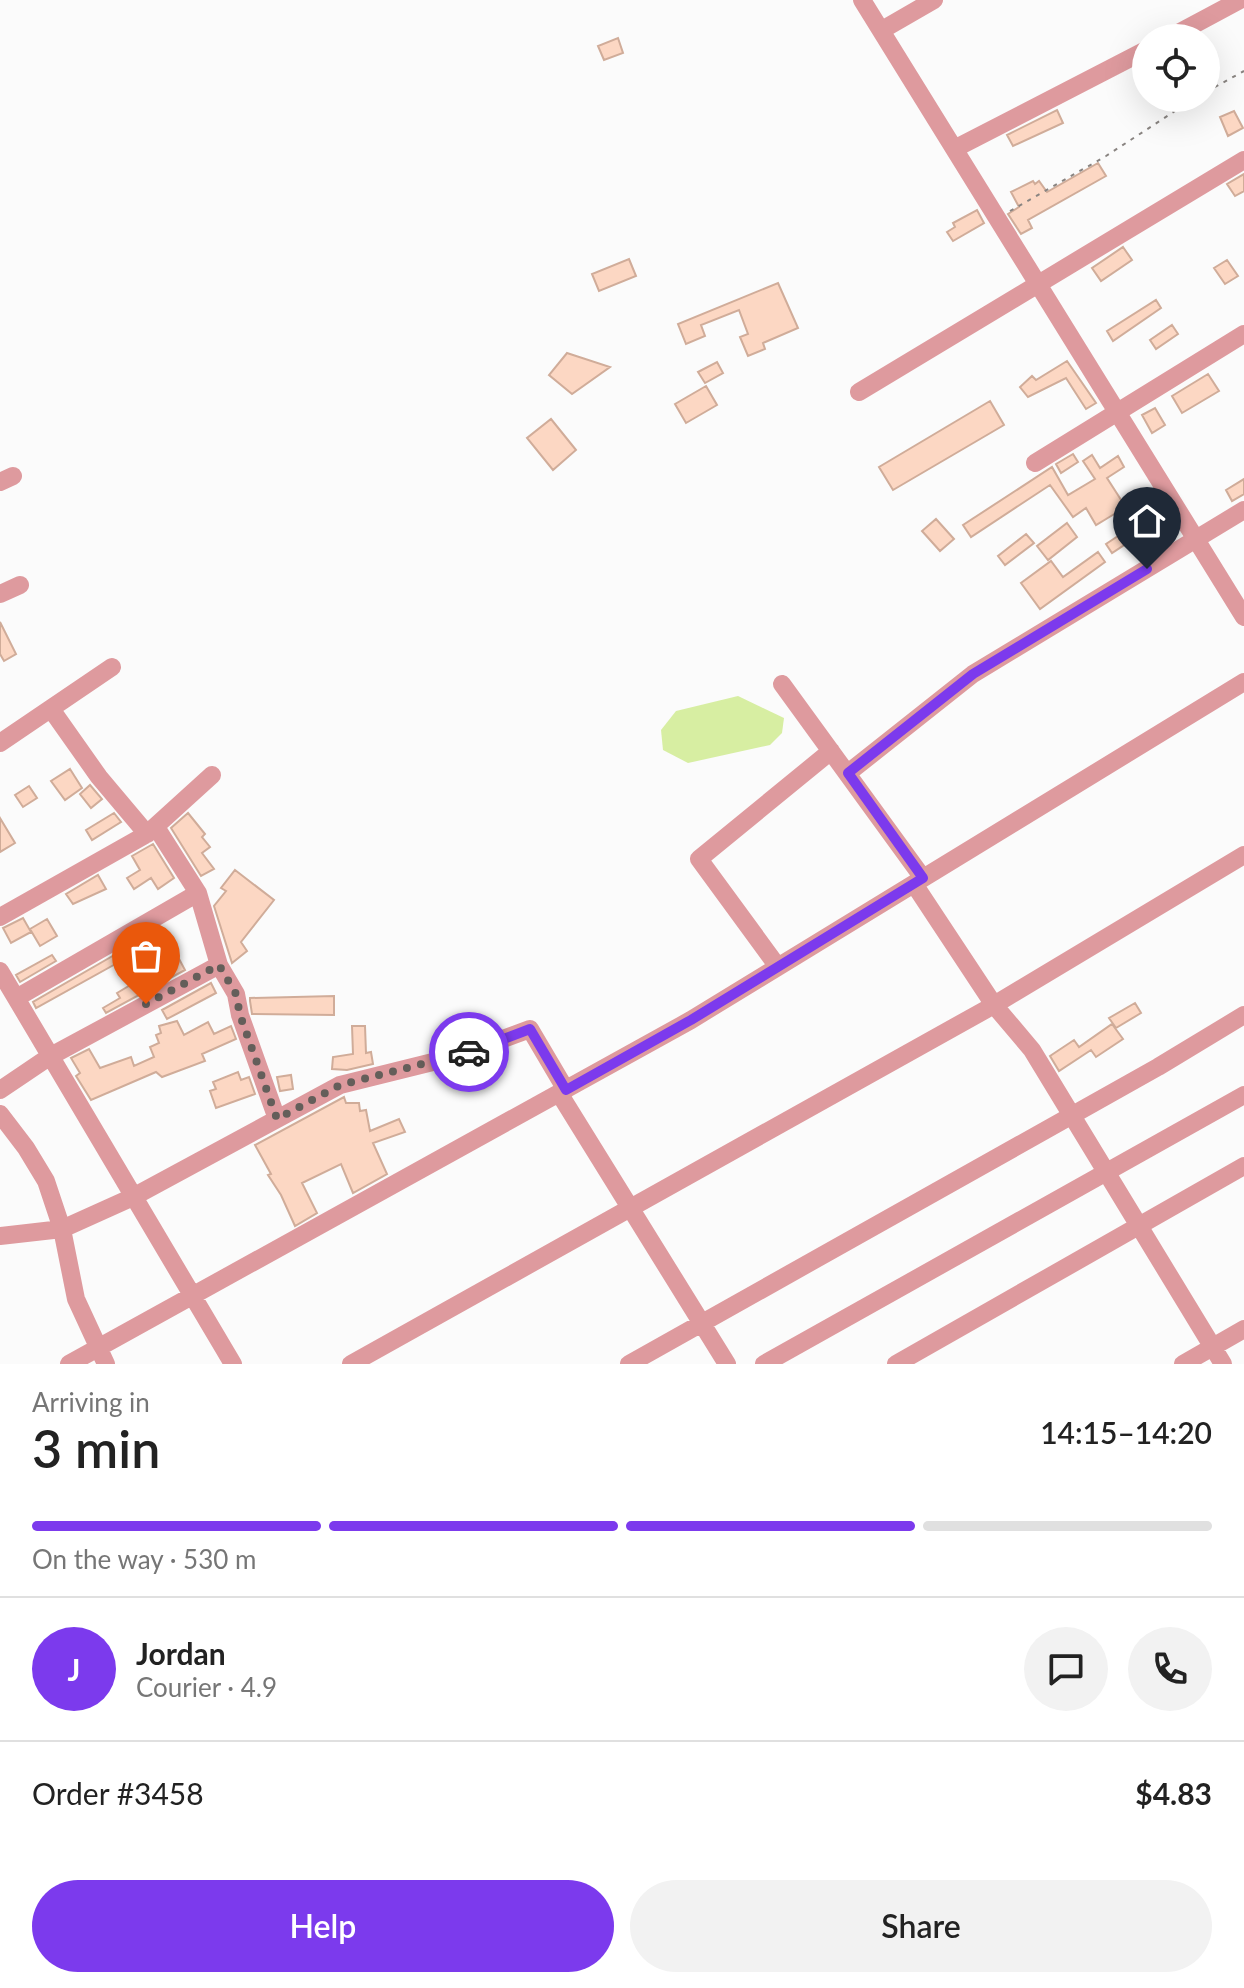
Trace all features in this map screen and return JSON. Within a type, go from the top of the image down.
[{"type":"street","points":[[862,0],[1244,617]]},
{"type":"street","points":[[882,30],[934,0]]},
{"type":"street","points":[[1195,24],[1240,0]]},
{"type":"street","points":[[956,148],[1132,57]]},
{"type":"street","points":[[859,392],[1244,160]]},
{"type":"street","points":[[1035,463],[1244,334]]},
{"type":"street","points":[[848,773],[973,674],[1244,510]]},
{"type":"street","points":[[0,594],[20,585]]},
{"type":"street","points":[[0,743],[112,667]]},
{"type":"street","points":[[69,1364],[103,1356],[191,1296],[691,1020],[1244,682]]},
{"type":"street","points":[[782,684],[848,773],[919,881],[994,1005],[1032,1050],[1223,1364]]},
{"type":"street","points":[[51,709],[99,777],[152,831],[198,893],[219,965],[236,994],[240,1015],[277,1119]]},
{"type":"street","points":[[778,967],[699,859],[831,751]]},
{"type":"street","points":[[0,917],[152,831],[212,775]]},
{"type":"street","points":[[351,1364],[994,1005],[1244,855]]},
{"type":"street","points":[[18,997],[198,893]]},
{"type":"street","points":[[0,1090],[49,1057],[219,965]]},
{"type":"street","points":[[0,971],[233,1364]]},
{"type":"street","points":[[629,1364],[1071,1116],[1244,1015]]},
{"type":"street","points":[[0,1236],[62,1229],[133,1197],[340,1085],[457,1056],[530,1029],[630,1208],[727,1364]]},
{"type":"street","points":[[764,1364],[1244,1095]]},
{"type":"street","points":[[0,1114],[46,1181],[62,1229],[76,1299],[103,1356]]},
{"type":"street","points":[[896,1364],[1244,1166]]},
{"type":"street","points":[[1183,1364],[1244,1329]]},
{"type":"path","points":[[1220,84],[1244,71]]},
{"type":"path","points":[[998,217],[1106,156],[1174,112]]},
{"type":"green space","points":[[738,696],[784,718],[782,733],[770,745],[688,763],[663,750],[661,730],[676,711]]},
{"type":"building","points":[[618,38],[623,53],[604,60],[598,46]]},
{"type":"building","points":[[1057,110],[1063,123],[1013,146],[1007,135]]},
{"type":"building","points":[[1234,111],[1243,128],[1228,136],[1220,117]]},
{"type":"building","points":[[1098,163],[1106,176],[1028,220],[1032,228],[1021,234],[1008,214],[1019,207],[1011,192],[1039,181],[1047,192]]},
{"type":"building","points":[[1244,174],[1244,191],[1235,196],[1227,184]]},
{"type":"building","points":[[977,210],[984,223],[953,241],[947,232],[955,227],[953,223]]},
{"type":"building","points":[[1123,247],[1132,260],[1101,281],[1092,268]]},
{"type":"building","points":[[629,259],[636,276],[599,291],[592,274]]},
{"type":"building","points":[[1227,260],[1238,276],[1225,284],[1214,268]]},
{"type":"building","points":[[778,283],[798,328],[763,343],[765,349],[748,356],[740,337],[748,334],[739,310],[701,325],[705,336],[686,344],[678,324]]},
{"type":"building","points":[[1156,300],[1161,308],[1113,341],[1107,331]]},
{"type":"building","points":[[1172,325],[1178,334],[1156,349],[1150,340]]},
{"type":"building","points":[[567,353],[610,367],[572,394],[549,375]]},
{"type":"building","points":[[1067,361],[1096,403],[1086,409],[1066,378],[1028,397],[1020,387],[1032,376],[1036,380]]},
{"type":"building","points":[[717,362],[723,373],[705,383],[698,372]]},
{"type":"building","points":[[1208,374],[1219,391],[1182,413],[1172,396]]},
{"type":"building","points":[[706,386],[717,405],[686,423],[675,404]]},
{"type":"building","points":[[990,401],[1004,425],[893,490],[879,467]]},
{"type":"building","points":[[1155,408],[1165,425],[1152,433],[1142,415]]},
{"type":"building","points":[[551,419],[576,450],[553,470],[527,438]]},
{"type":"building","points":[[1073,454],[1078,462],[1061,473],[1056,464]]},
{"type":"building","points":[[1092,455],[1100,468],[1118,456],[1124,467],[1107,478],[1152,548],[1141,555],[1132,540],[1112,553],[1106,544],[1127,530],[1116,513],[1096,525],[1086,508],[1073,517],[1050,485],[971,537],[963,525],[1052,467],[1068,495],[1095,479],[1083,461]]},
{"type":"building","points":[[1244,479],[1244,494],[1232,501],[1226,490]]},
{"type":"building","points":[[936,519],[954,539],[940,551],[922,531]]},
{"type":"building","points":[[1067,523],[1077,537],[1048,560],[1037,546]]},
{"type":"building","points":[[1026,534],[1034,543],[1005,565],[998,556]]},
{"type":"building","points":[[1098,552],[1105,562],[1040,609],[1021,583],[1051,561],[1063,577]]},
{"type":"building","points":[[0,622],[16,654],[4,661],[0,654]]},
{"type":"building","points":[[70,769],[82,788],[65,800],[51,781]]},
{"type":"building","points":[[90,785],[102,799],[91,808],[80,794]]},
{"type":"building","points":[[29,786],[37,798],[23,807],[15,795]]},
{"type":"building","points":[[114,813],[121,822],[92,840],[86,830]]},
{"type":"building","points":[[188,813],[205,834],[202,837],[210,847],[202,853],[214,869],[201,876],[171,828]]},
{"type":"building","points":[[0,818],[15,843],[0,852]]},
{"type":"building","points":[[153,844],[174,878],[158,889],[151,878],[134,889],[127,878],[140,870],[132,856]]},
{"type":"building","points":[[235,870],[274,900],[241,942],[247,951],[232,963],[214,906],[226,891],[221,888]]},
{"type":"building","points":[[98,875],[106,889],[73,904],[66,894]]},
{"type":"building","points":[[23,918],[31,932],[11,943],[3,928]]},
{"type":"building","points":[[47,919],[57,936],[40,946],[30,929]]},
{"type":"building","points":[[123,950],[128,957],[36,1008],[33,1002]]},
{"type":"building","points":[[157,954],[163,966],[178,957],[185,970],[106,1013],[103,1008],[120,998],[117,993],[142,978],[135,964]]},
{"type":"building","points":[[52,955],[56,961],[20,982],[16,975]]},
{"type":"building","points":[[211,983],[216,993],[167,1019],[162,1010]]},
{"type":"building","points":[[334,996],[334,1015],[252,1014],[250,1001],[250,998]]},
{"type":"building","points":[[1135,1003],[1141,1013],[1116,1028],[1109,1018]]},
{"type":"building","points":[[177,1021],[184,1035],[208,1022],[214,1034],[231,1026],[236,1039],[202,1054],[205,1061],[162,1077],[156,1072],[91,1100],[76,1076],[80,1073],[71,1058],[89,1049],[100,1068],[131,1057],[134,1066],[154,1057],[150,1047],[159,1043],[156,1035],[161,1033],[159,1026]]},
{"type":"building","points":[[1112,1024],[1123,1039],[1096,1057],[1091,1050],[1059,1071],[1050,1056],[1074,1040],[1079,1047]]},
{"type":"building","points":[[352,1026],[365,1026],[366,1053],[371,1052],[373,1064],[347,1070],[332,1069],[333,1057],[353,1054]]},
{"type":"building","points":[[238,1072],[241,1080],[249,1077],[255,1094],[216,1108],[210,1091],[216,1089],[213,1082]]},
{"type":"building","points":[[291,1075],[293,1089],[280,1091],[277,1077]]},
{"type":"building","points":[[344,1097],[346,1103],[359,1103],[360,1111],[366,1110],[370,1131],[399,1119],[405,1132],[373,1143],[387,1174],[353,1193],[341,1164],[302,1183],[317,1213],[295,1226],[255,1145]]},
{"type":"way so far","points":[[146,1004],[219,965],[236,994],[240,1015],[277,1119],[340,1085],[469,1052]]},
{"type":"route","points":[[469,1052],[530,1029],[566,1090],[691,1020],[923,878],[848,773],[973,674],[1147,569]]}]
